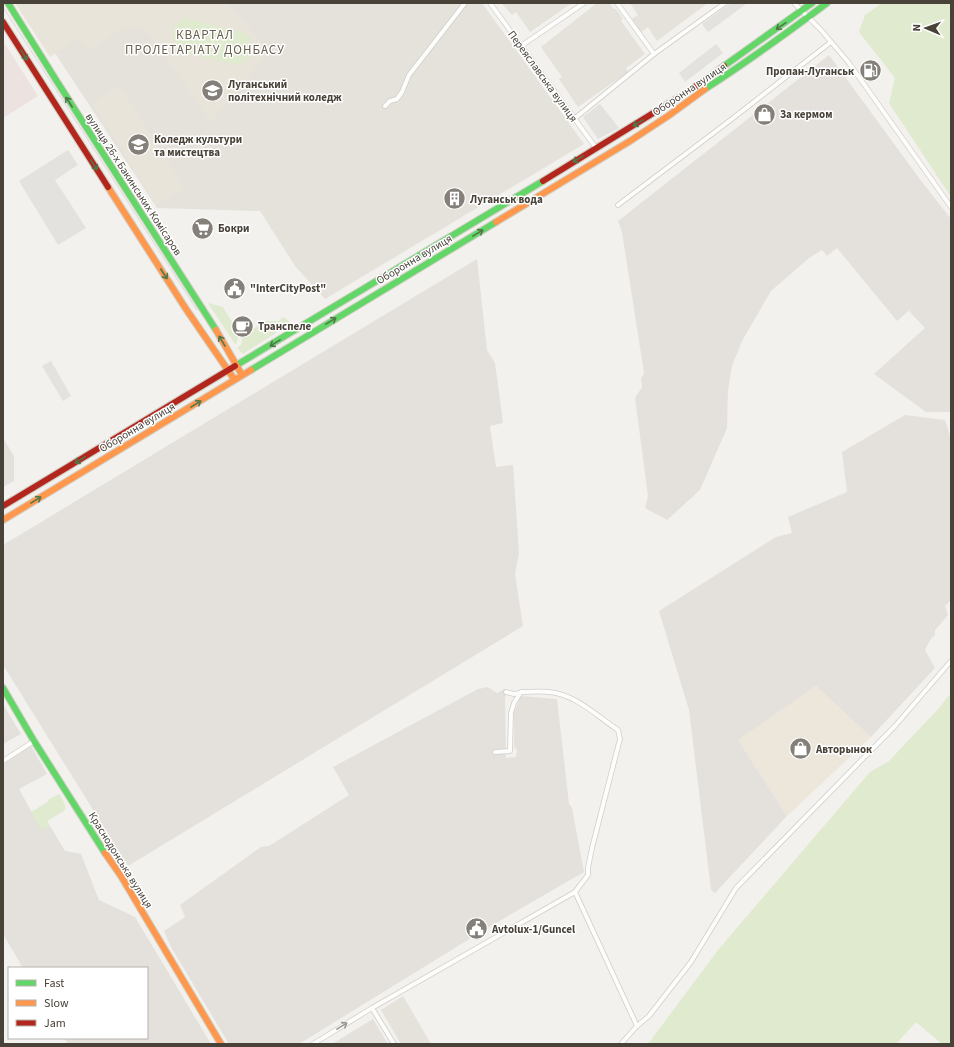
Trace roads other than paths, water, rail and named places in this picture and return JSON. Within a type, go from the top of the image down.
[{"type":"main road","name":"вулиця 26-х Бакинських Комісаров","points":[[8,3],[192,305],[206,339],[234,380]]},
{"type":"main road","name":"Оборонна вулиця","points":[[3,506],[612,139],[689,91],[812,3]]},
{"type":"main road","name":"Оборонна вулиця","points":[[3,520],[630,141],[668,116],[693,97],[728,75],[827,3]]},
{"type":"main road","name":"вулиця 26-х Бакинських Комісаров","points":[[3,22],[192,305],[223,342],[242,375]]},
{"type":"main road","name":"Краснодонська вулиця","points":[[3,688],[34,741],[100,846],[121,876],[221,1044]]},
{"type":"street","points":[[384,106],[390,101],[397,99],[402,92],[409,75],[465,3]]},
{"type":"street","name":"Переяславська вулиця","points":[[490,3],[596,148]]},
{"type":"street","points":[[521,46],[584,3]]},
{"type":"street","points":[[617,3],[654,54]]},
{"type":"street","points":[[574,119],[654,54],[725,3]]},
{"type":"street","points":[[794,3],[849,63],[951,207]]},
{"type":"street","points":[[618,205],[831,42]]},
{"type":"street","points":[[621,1044],[637,1026],[649,1016],[691,962],[736,888],[895,726],[951,661]]},
{"type":"street","points":[[313,1044],[372,1008],[575,892],[588,875],[592,848],[620,739],[618,730],[576,700],[566,695],[548,692],[521,692],[514,694],[506,692]]},
{"type":"street","points":[[495,752],[510,751],[511,713],[514,703],[521,692]]},
{"type":"street","points":[[3,761],[34,741]]},
{"type":"street","points":[[575,892],[637,1026]]},
{"type":"street","points":[[372,1008],[394,1044]]},
{"type":"tram line","points":[[3,7],[197,310]]},
{"type":"place","name":"Пропан-Луганськ","points":[[870,71]]},
{"type":"place","name":"Луганський політехнічний коледж","points":[[213,90]]},
{"type":"place","name":"За кермом","points":[[764,114]]},
{"type":"place","name":"Коледж культури та мистецтва","points":[[138,145]]},
{"type":"place","name":"Луганськ вода","points":[[455,199]]},
{"type":"place","name":"Бокри","points":[[202,228]]},
{"type":"place","name":"\"InterCityPost\"","points":[[235,288]]},
{"type":"place","name":"Транспеле","points":[[243,326]]},
{"type":"place","name":"Авторынок","points":[[800,749]]},
{"type":"place","name":"Avtolux-1/Guncel","points":[[477,929]]},
{"type":"district","name":"КВАРТАЛ ПРОЛЕТАРІАТУ ДОНБАСУ","points":[[205,42]]}]
